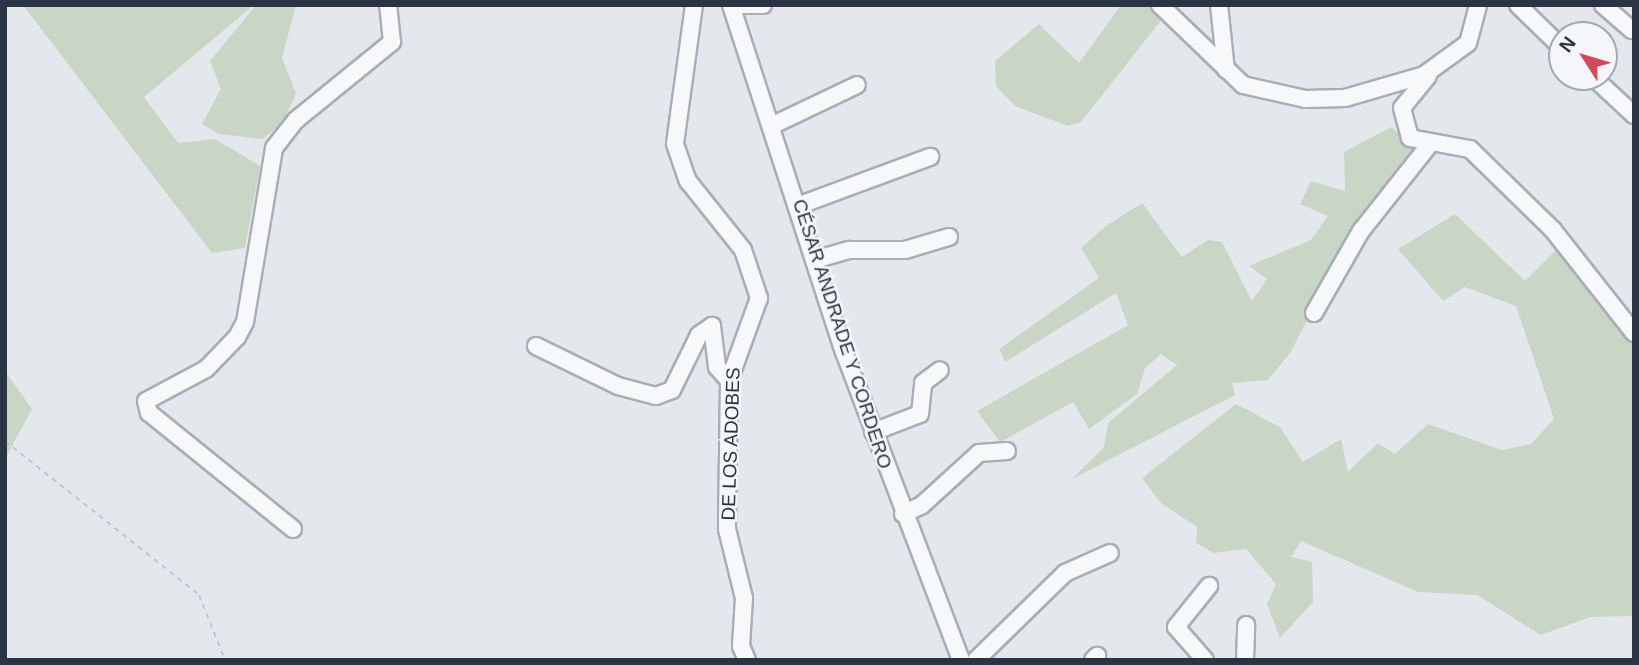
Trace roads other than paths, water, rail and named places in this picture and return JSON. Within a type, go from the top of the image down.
[{"type":"street","points":[[293,529],[149,413],[146,401],[206,369],[237,337],[245,322],[274,148],[296,120],[392,42],[388,5]]},
{"type":"street","name":"DE LOS ADOBES","points":[[694,5],[677,154],[688,181],[743,250],[759,298],[729,381],[727,529],[744,598],[741,646],[747,660]]},
{"type":"street","points":[[732,7],[777,5]]},
{"type":"street","points":[[1160,5],[1226,69],[1257,92],[1305,99],[1387,89],[1434,69]]},
{"type":"street","points":[[1219,5],[1226,69]]},
{"type":"street","points":[[1478,5],[1468,43],[1434,69],[1405,99],[1401,118],[1410,138],[1430,144],[1470,149],[1553,230],[1634,333]]},
{"type":"street","points":[[1518,5],[1548,34]]},
{"type":"street","points":[[1603,5],[1632,30]]},
{"type":"street","name":"CÉSAR ANDRADE Y CORDERO","points":[[732,7],[800,205],[814,260],[873,432],[961,660]]},
{"type":"street","points":[[771,125],[857,85]]},
{"type":"street","points":[[1608,91],[1634,115]]},
{"type":"street","points":[[1314,313],[1362,231],[1430,144]]},
{"type":"street","points":[[800,205],[930,157]]},
{"type":"street","points":[[814,260],[850,250],[905,250],[949,237]]},
{"type":"street","points":[[536,346],[618,386],[656,396],[672,390],[699,335],[712,326],[717,367],[729,381]]},
{"type":"street","points":[[873,432],[920,414],[923,383],[940,370]]},
{"type":"street","points":[[903,514],[922,505],[979,453],[1007,451]]},
{"type":"street","points":[[976,660],[1065,573],[1110,553]]},
{"type":"street","points":[[1205,660],[1176,627],[1209,586]]},
{"type":"street","points":[[1245,660],[1247,625]]}]
